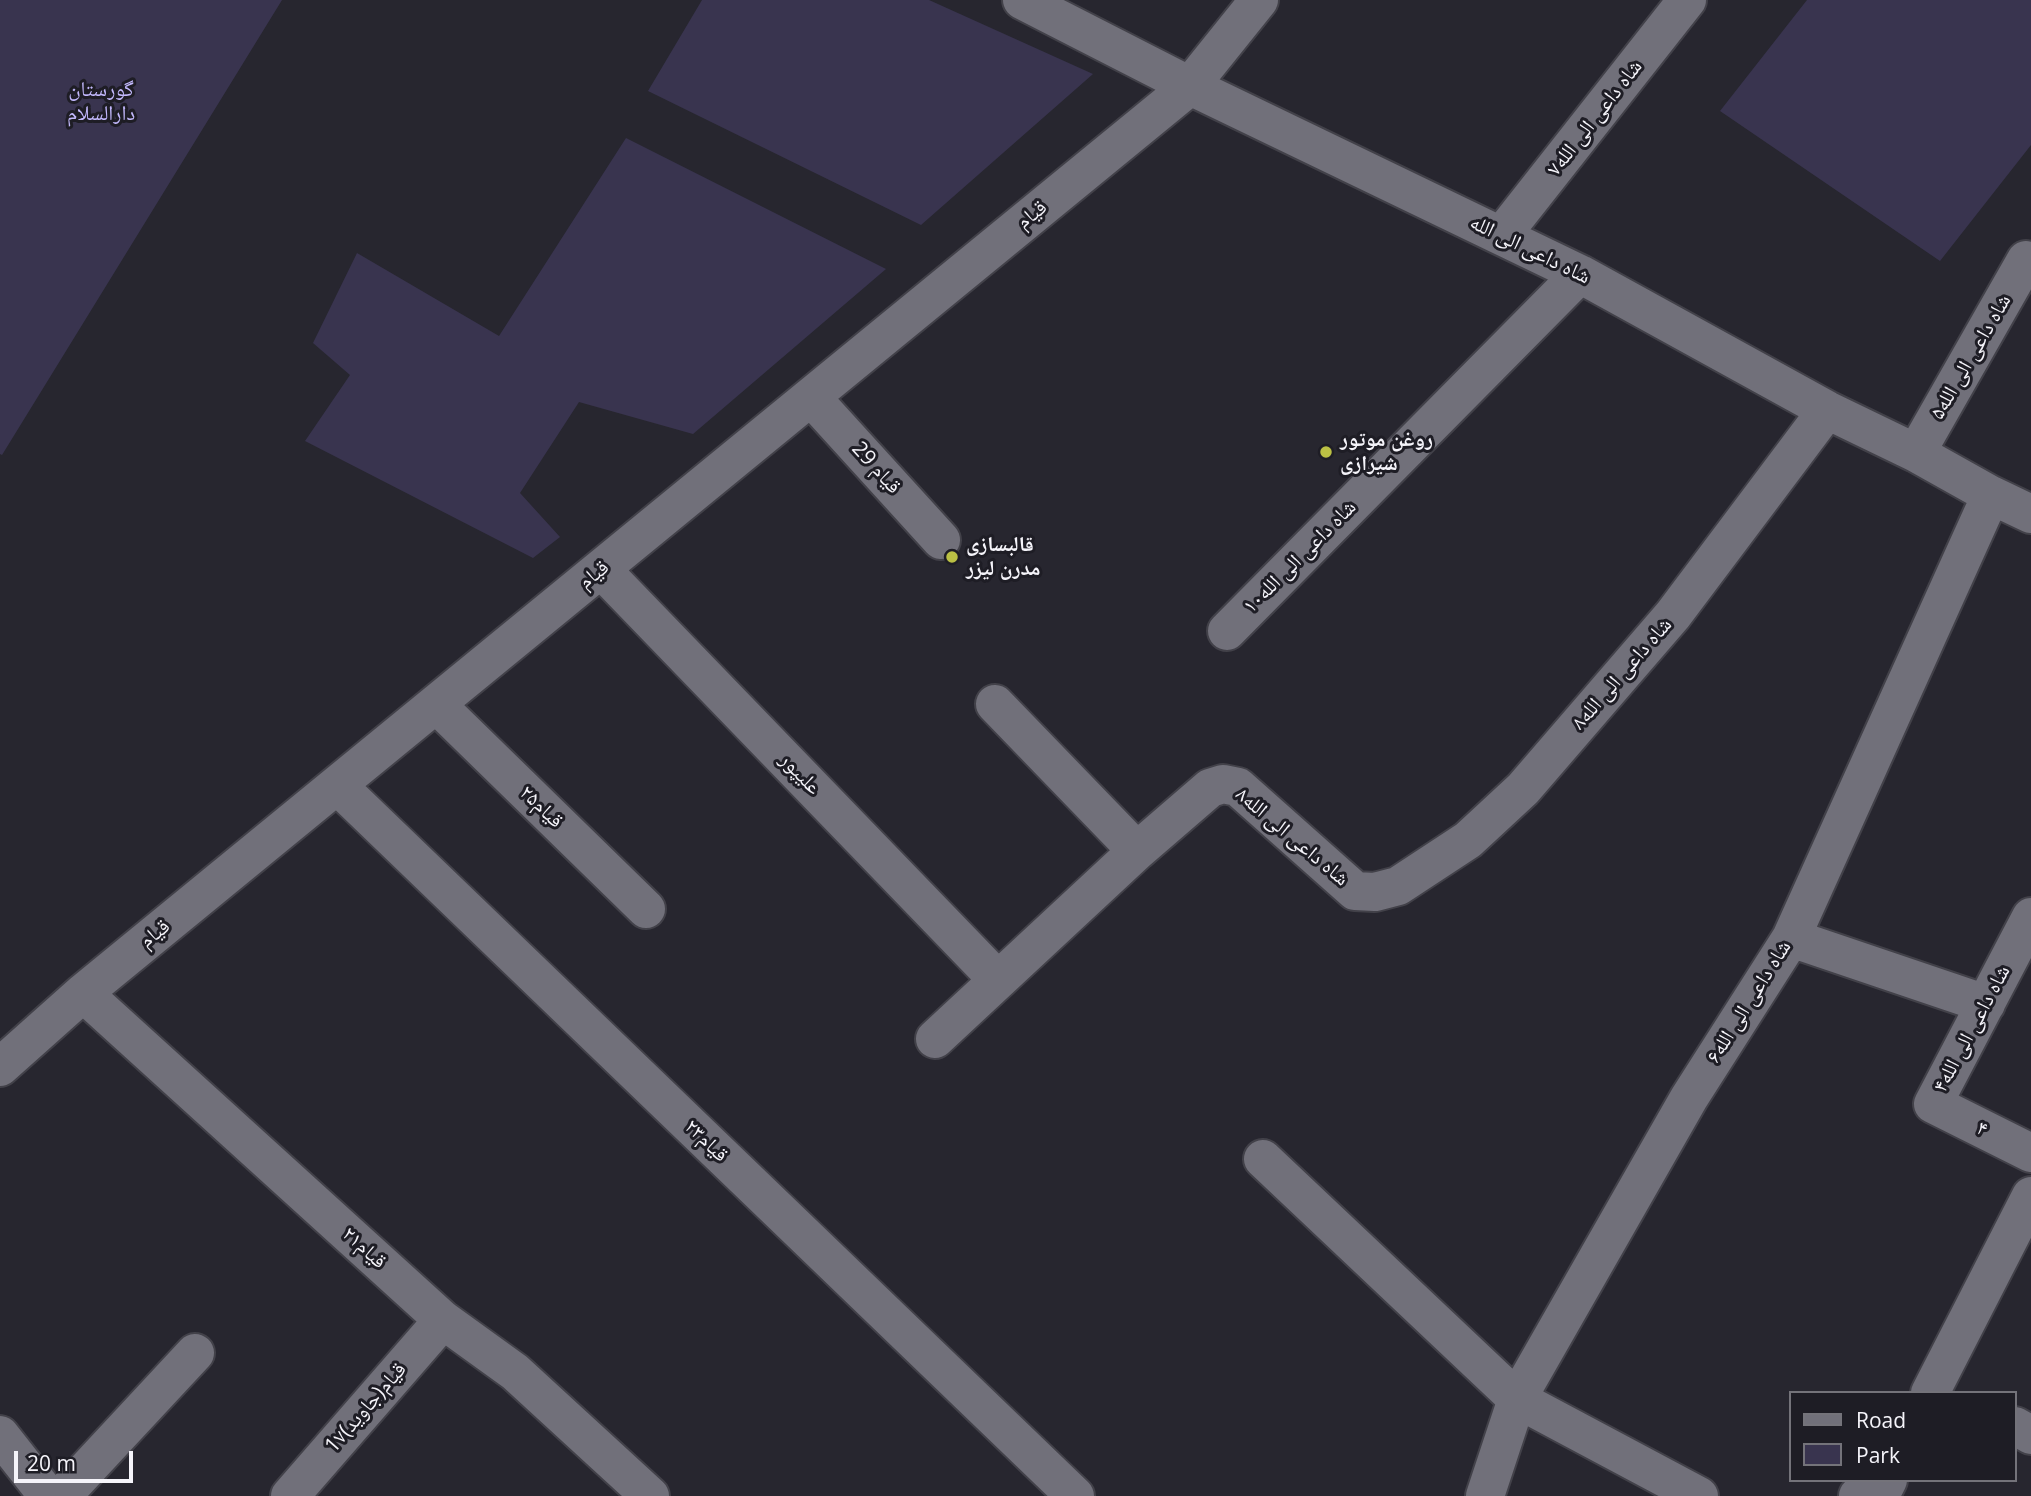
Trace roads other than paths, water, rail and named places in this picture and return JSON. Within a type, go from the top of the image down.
[{"type":"street","name":"قیام","points":[[0,1067],[83,993],[1190,86],[1259,0]]},
{"type":"street","name":"شاه داعی الی الله۷","points":[[1503,235],[1688,0]]},
{"type":"street","name":"شاه داعی الی الله","points":[[1025,1],[1190,86],[1580,274],[1827,410],[1916,453],[2031,514]]},
{"type":"street","name":"شاه داعی الی الله۵","points":[[1916,453],[2026,260]]},
{"type":"street","name":"شاه داعی الی الله۱۰","points":[[1227,631],[1580,274]]},
{"type":"street","name":"قیام 29","points":[[811,397],[941,540]]},
{"type":"street","name":"شاه داعی الی الله۸","points":[[1375,892],[1398,886],[1468,840],[1523,789],[1673,615],[1827,410]]},
{"type":"street","name":"شاه داعی الی الله۶","points":[[1485,1496],[1517,1399],[1689,1098],[1791,938],[1991,495]]},
{"type":"street","name":"علیپور","points":[[601,569],[998,980]]},
{"type":"street","name":"قیام۲۵","points":[[436,704],[646,909]]},
{"type":"street","points":[[935,1039],[1138,851],[995,704]]},
{"type":"street","name":"۸شاه داعی الی الله","points":[[1138,851],[1210,788],[1223,784],[1238,787],[1355,891],[1375,892]]},
{"type":"street","name":"قیام۲۳","points":[[337,785],[1075,1496]]},
{"type":"street","name":"شاه داعی الی الله۴","points":[[1933,1104],[2031,917]]},
{"type":"street","points":[[1791,938],[1986,1004]]},
{"type":"street","name":"قیام۲۱","points":[[83,993],[443,1320],[515,1372],[650,1496]]},
{"type":"street","name":"۴","points":[[1933,1104],[2031,1153]]},
{"type":"street","points":[[1263,1159],[1517,1399],[1699,1496]]},
{"type":"street","points":[[1943,1388],[2031,1196]]},
{"type":"street","name":"قیام(جاوید)1۷","points":[[290,1496],[443,1320]]},
{"type":"street","points":[[62,1496],[195,1353]]},
{"type":"street","points":[[0,1435],[48,1496]]},
{"type":"street","points":[[1858,1496],[1885,1486],[1887,1482]]},
{"type":"place","name":"روغن موتور شیرازی","points":[[1326,452]]},
{"type":"place","name":"قالبسازی مدرن لیزر","points":[[952,557]]},
{"type":"park label","name":"گورستان دارالسلام","points":[[101,102]]}]
